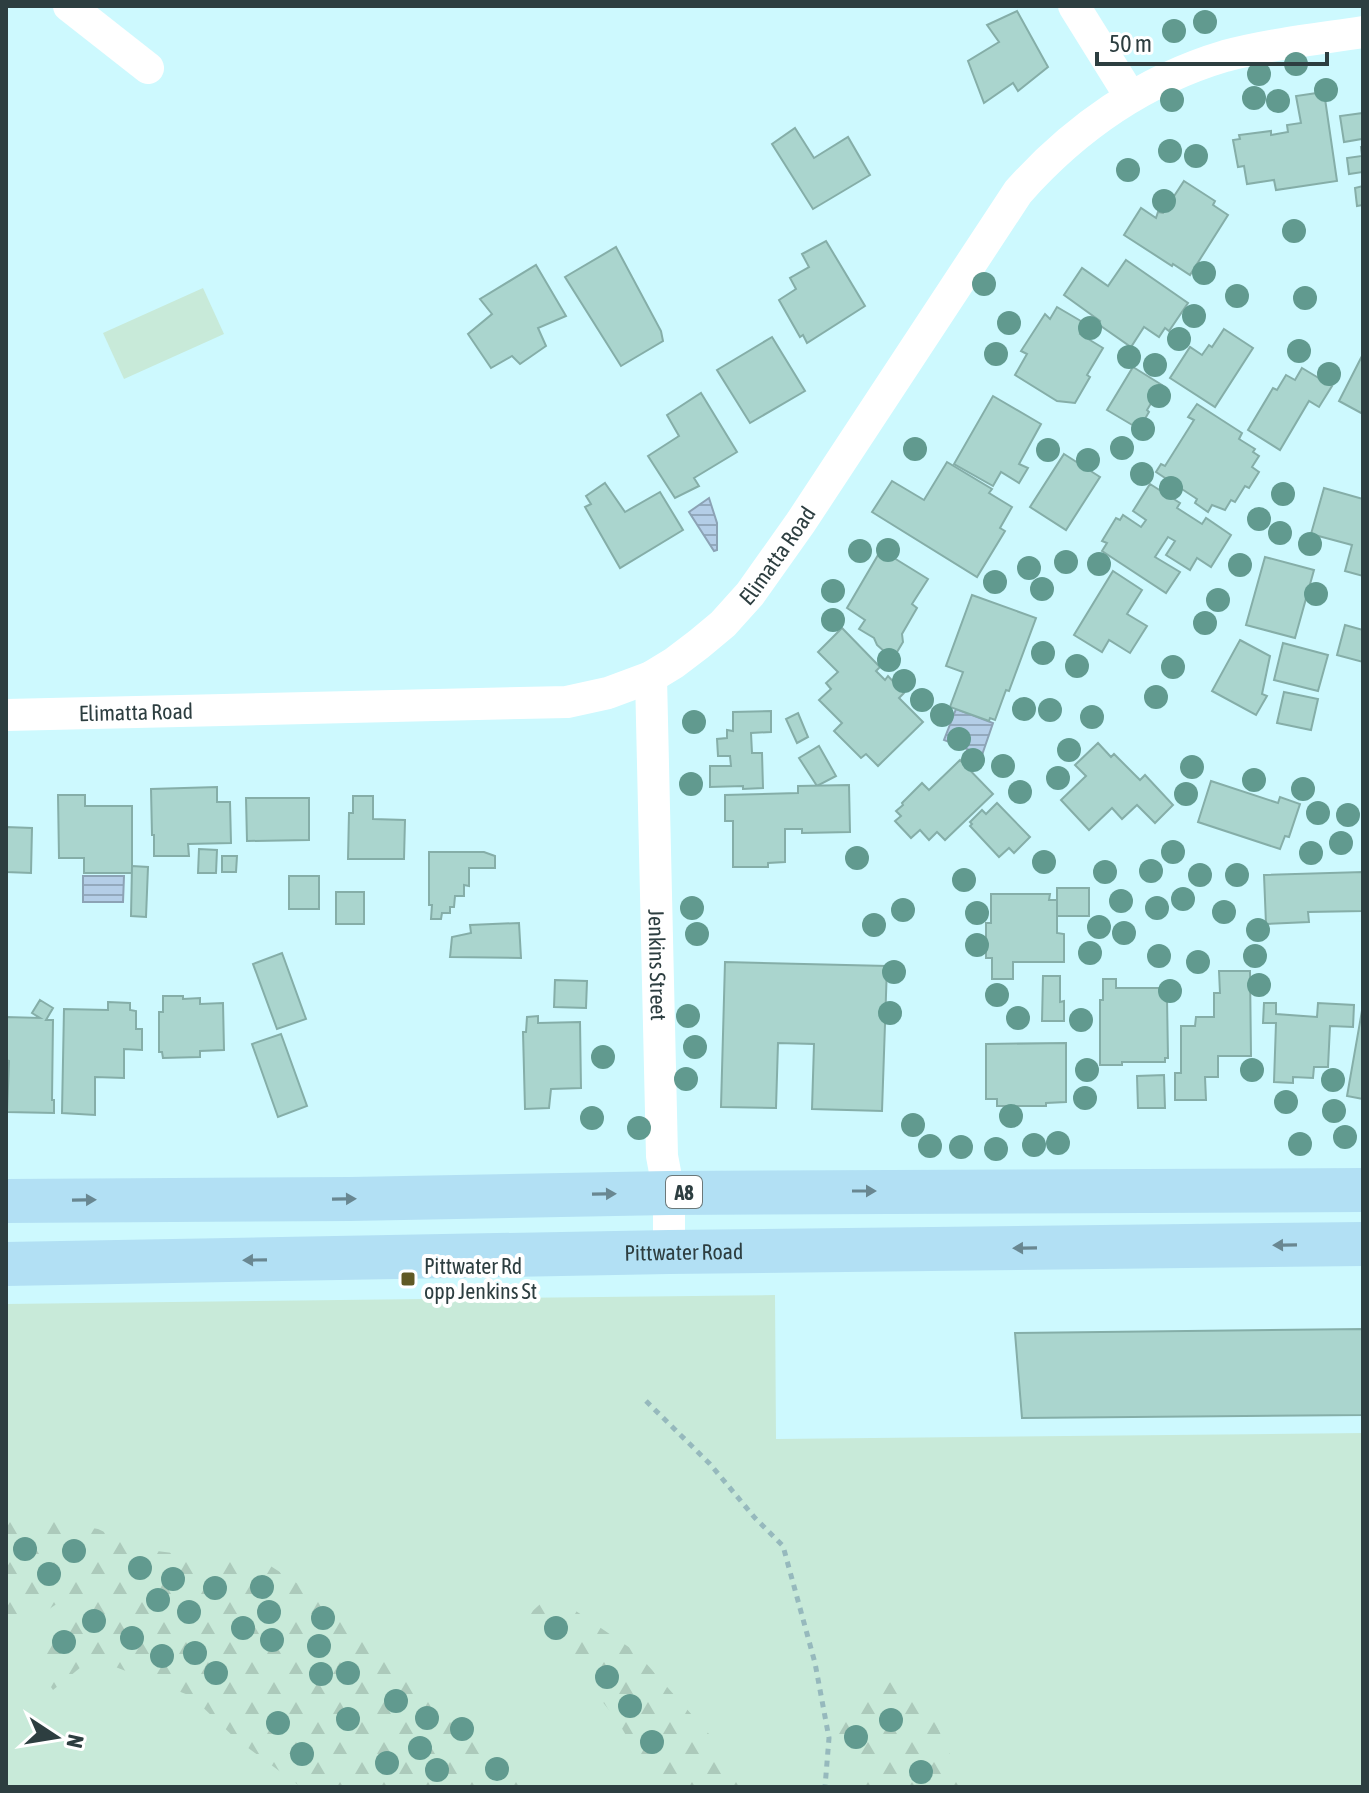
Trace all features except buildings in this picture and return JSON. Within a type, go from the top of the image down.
[{"type":"highway","name":"A8","points":[[6,1201],[669,1193],[1363,1190]]},
{"type":"highway","name":"Pittwater Road","points":[[6,1264],[1363,1244]]},
{"type":"street","points":[[69,6],[148,68]]},
{"type":"street","points":[[1074,6],[1130,96]]},
{"type":"street","name":"Elimatta Road","points":[[6,715],[567,702],[608,693],[651,677],[723,624],[750,594],[801,522],[1018,192],[1036,172],[1081,132],[1130,96],[1195,65],[1259,48],[1363,32]]},
{"type":"street","name":"Jenkins Street","points":[[651,677],[662,1156],[669,1193],[669,1252]]},
{"type":"path","points":[[646,1401],[710,1464],[783,1546],[815,1663],[829,1738],[825,1787]]},
{"type":"green space","points":[[203,288],[224,334],[124,379],[103,333]]},
{"type":"green space","points":[[775,1295],[776,1439],[1363,1433],[1363,1787],[6,1787],[6,1304]]},
{"type":"green space","points":[[6,1512],[98,1529],[141,1549],[269,1565],[317,1596],[410,1673],[481,1738],[547,1787],[301,1787],[236,1739],[191,1696],[92,1658],[53,1690],[32,1659],[62,1615],[58,1603],[26,1625],[6,1623]]},
{"type":"green space","points":[[551,1594],[636,1652],[749,1779],[751,1787],[663,1787],[640,1759],[617,1720],[574,1666],[524,1619]]},
{"type":"green space","points":[[896,1680],[932,1715],[951,1757],[976,1787],[859,1787],[859,1771],[840,1754],[832,1704]]},
{"type":"water","points":[[709,498],[717,523],[717,550],[714,551],[689,512]]},
{"type":"water","points":[[956,709],[993,723],[982,755],[944,740]]},
{"type":"water","points":[[83,876],[124,876],[123,902],[83,902]]},
{"type":"place","name":"Pittwater Rd opp Jenkins St","points":[[408,1279]]}]
